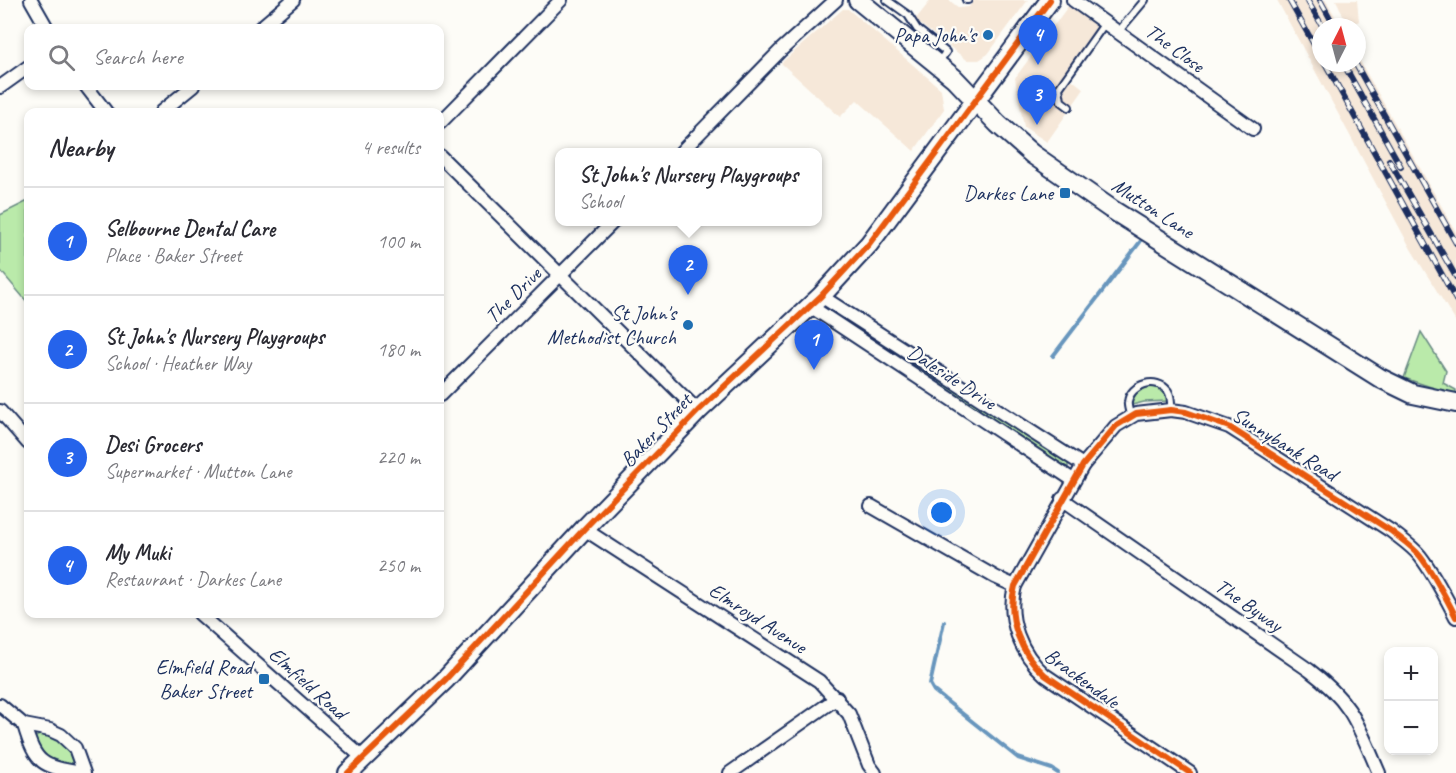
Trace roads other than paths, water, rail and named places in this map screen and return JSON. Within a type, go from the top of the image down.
[{"type":"street","points":[[31,0],[45,24]]},
{"type":"street","points":[[265,24],[293,0]]},
{"type":"street","points":[[444,119],[561,0]]},
{"type":"street","points":[[686,148],[782,50],[836,0]]},
{"type":"street","name":"Mutton Lane","points":[[858,0],[913,34],[938,64],[1032,154],[1111,209],[1380,378],[1413,394],[1456,404]]},
{"type":"street","points":[[976,101],[1050,0]]},
{"type":"street","name":"The Close","points":[[1073,0],[1253,129]]},
{"type":"street","points":[[0,87],[24,69]]},
{"type":"street","points":[[89,90],[103,108]]},
{"type":"street","points":[[166,108],[188,90]]},
{"type":"street","name":"Baker Street","points":[[348,773],[447,679],[584,529],[698,411],[815,301],[869,244],[976,101]]},
{"type":"street","points":[[444,160],[698,411]]},
{"type":"street","name":"The Drive","points":[[444,391],[609,226]]},
{"type":"street","name":"Daleside Drive","points":[[815,301],[1083,465]]},
{"type":"street","name":"Daleside Drive","points":[[815,301],[1073,480]]},
{"type":"street","name":"Sunnybank Road","points":[[1130,416],[1171,410],[1191,413],[1228,427],[1391,531],[1419,555],[1437,581],[1456,616]]},
{"type":"street","points":[[0,411],[24,438]]},
{"type":"street","points":[[1073,480],[1116,426],[1130,416]]},
{"type":"street","name":"Brackendale","points":[[1073,480],[1015,586],[1014,620],[1024,651],[1032,664],[1045,675],[1191,773]]},
{"type":"street","name":"The Byway","points":[[1062,499],[1309,670],[1335,691],[1352,712],[1379,773]]},
{"type":"street","points":[[870,506],[994,577],[1015,586]]},
{"type":"street","name":"Elmroyd Avenue","points":[[584,529],[819,681],[837,698],[849,714],[869,765],[875,773]]},
{"type":"street","name":"Elmfield Road","points":[[205,618],[363,758]]},
{"type":"street","points":[[730,773],[837,698]]},
{"type":"street","points":[[0,705],[24,725],[50,730],[61,735],[75,748],[83,773],[48,766],[36,756],[24,725]]},
{"type":"lane","points":[[887,0],[908,15],[913,34]]},
{"type":"lane","points":[[1118,32],[1145,0]]},
{"type":"lane","points":[[1069,107],[1061,101],[1059,88],[1106,22]]},
{"type":"lane","points":[[1130,416],[1128,402],[1134,388],[1144,383],[1156,384],[1168,390],[1171,410]]},
{"type":"waterway","points":[[1053,356],[1140,242]]},
{"type":"waterway","points":[[944,622],[930,684],[934,691],[1018,758],[1058,773]]},
{"type":"railway","points":[[1289,0],[1312,41]]},
{"type":"railway","points":[[1307,0],[1318,18]]},
{"type":"railway","points":[[1320,0],[1330,18]]},
{"type":"railway","points":[[1330,72],[1456,300]]},
{"type":"railway","points":[[1348,72],[1401,167]]},
{"type":"railway","points":[[1360,72],[1456,243]]},
{"type":"railway","points":[[1389,160],[1456,277]]},
{"type":"place","name":"Papa John's","points":[[988,35]]},
{"type":"place","name":"My Muki","points":[[1038,65]]},
{"type":"place","name":"Desi Grocers","points":[[1037,125]]},
{"type":"place","name":"Darkes Lane","points":[[1065,193]]},
{"type":"place","name":"St John's Nursery Playgroups","points":[[688,295]]},
{"type":"place","name":"St John's Methodist Church","points":[[688,325]]},
{"type":"place","name":"Selbourne Dental Care","points":[[814,370]]},
{"type":"place","name":"Elmfield Road Baker Street","points":[[264,679]]}]
